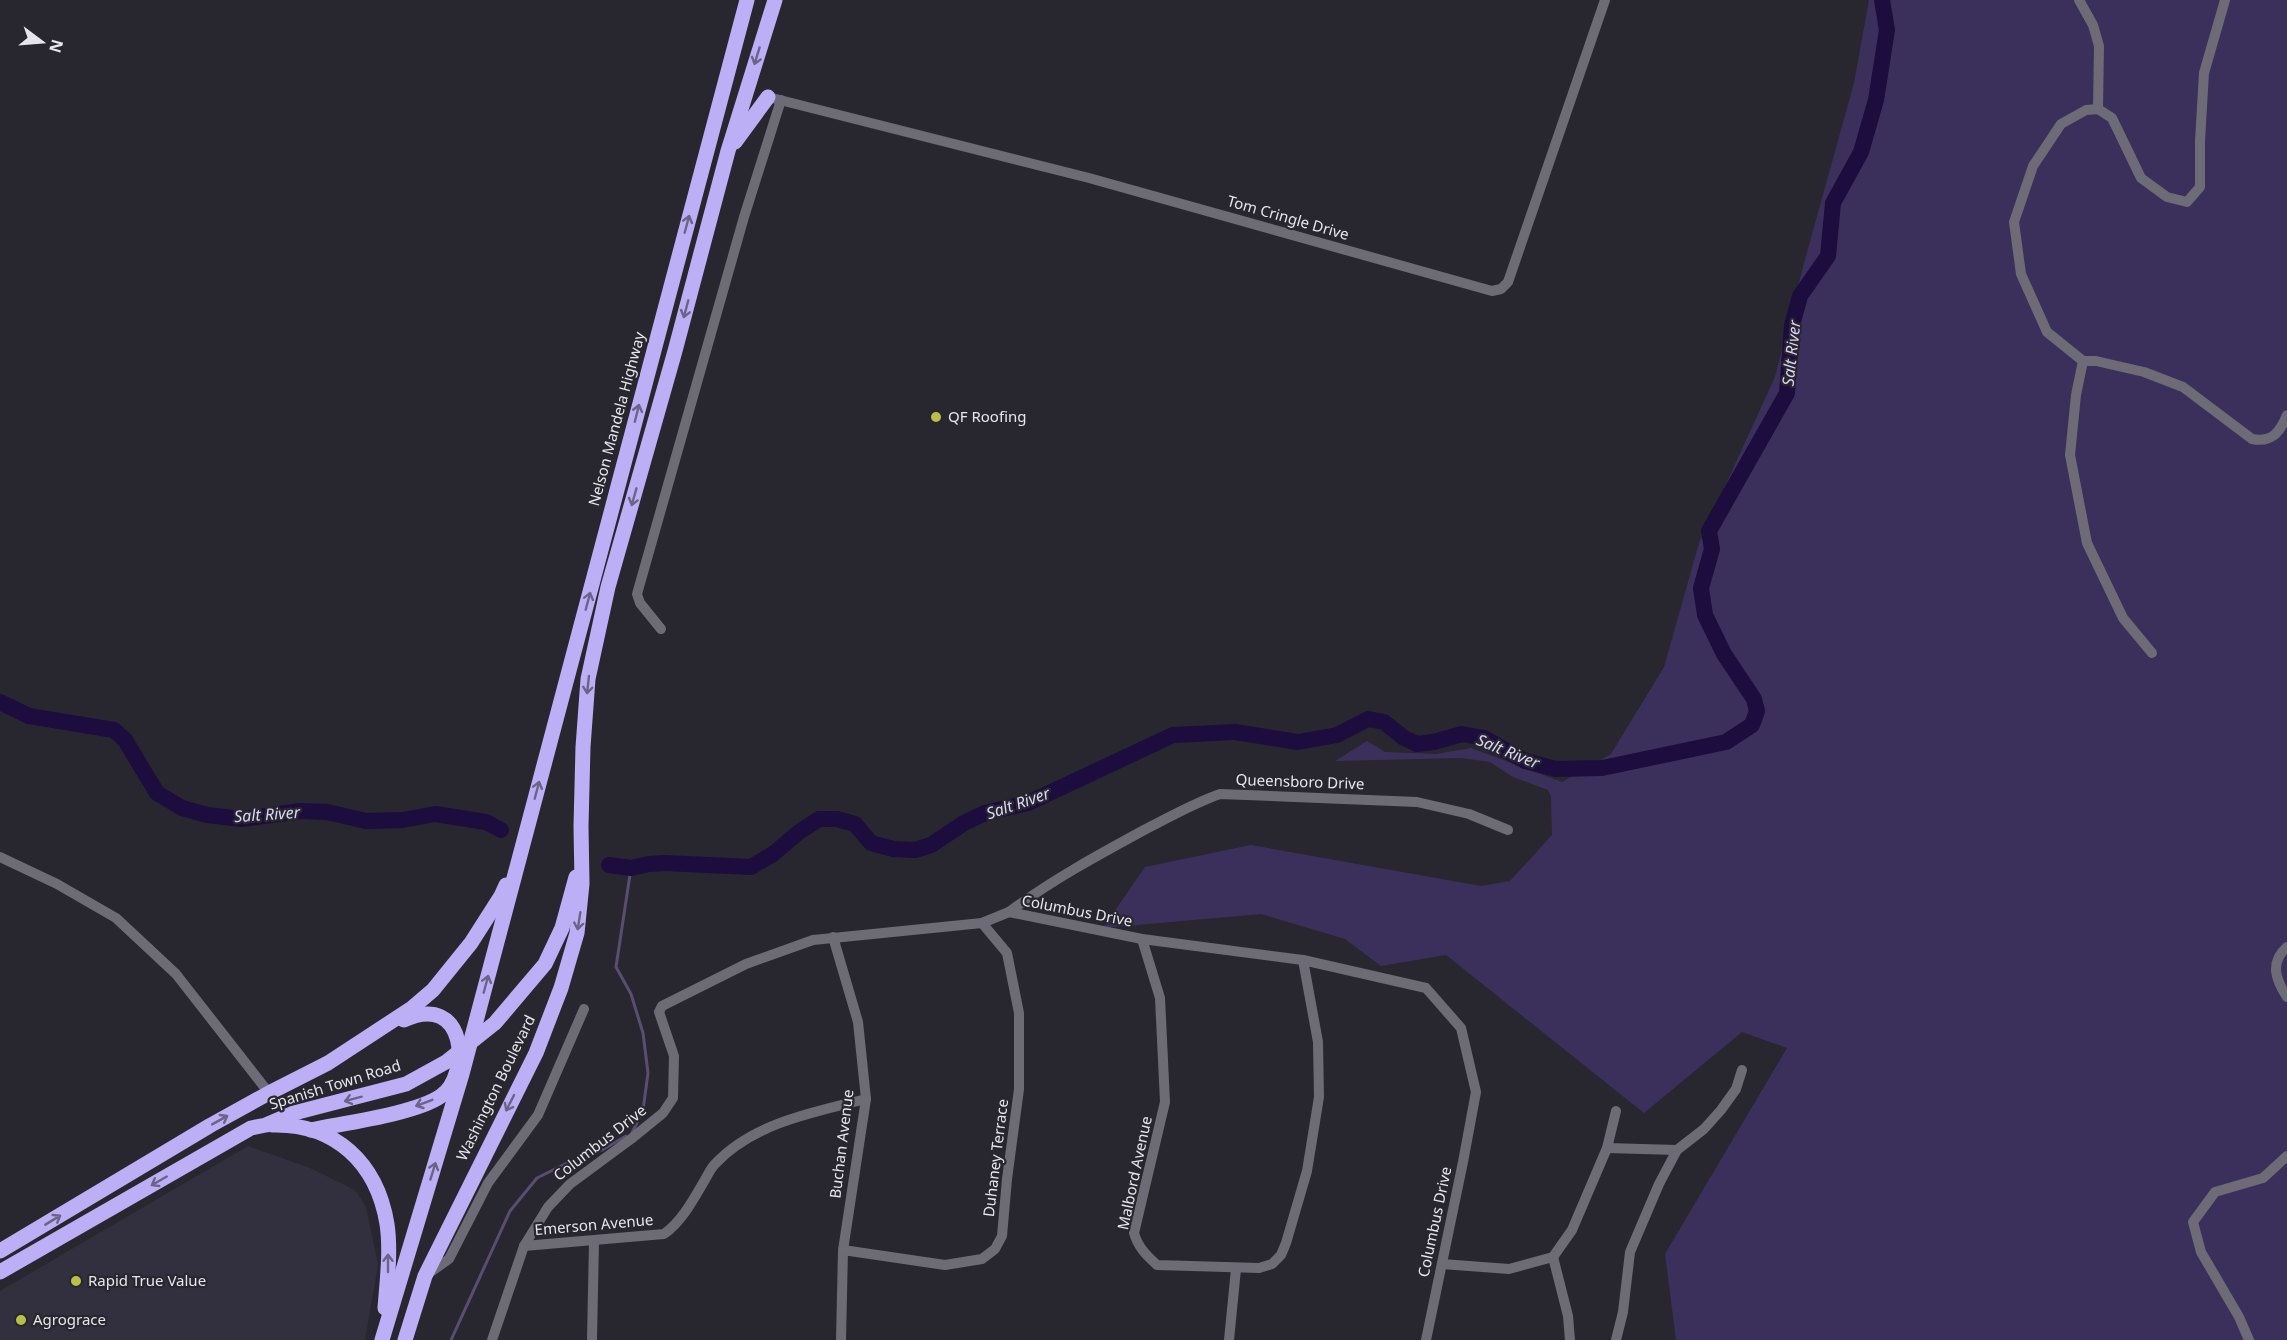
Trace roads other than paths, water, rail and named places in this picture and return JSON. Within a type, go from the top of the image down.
[{"type":"highway","name":"Nelson Mandela Highway","points":[[522,846],[747,0]]},
{"type":"highway","points":[[581,842],[583,747],[588,679],[608,587],[675,351],[728,152],[775,0]]},
{"type":"highway","points":[[728,152],[774,98]]},
{"type":"highway","name":"Spanish Town Road","points":[[5,1269],[251,1128],[266,1125],[294,1113],[406,1084],[446,1062],[495,1023],[544,964],[562,928],[574,885],[581,842]]},
{"type":"highway","name":"Washington Boulevard","points":[[405,1340],[425,1276],[536,1053],[561,988],[580,916],[581,842]]},
{"type":"highway","name":"Spanish Town Road","points":[[1,1251],[269,1093],[328,1063],[412,1008],[433,990],[471,943],[501,896],[522,846]]},
{"type":"highway","name":"Washington Boulevard","points":[[382,1340],[462,1074],[522,846]]},
{"type":"highway","points":[[311,1130],[420,1105],[442,1095],[453,1080],[459,1060],[457,1035],[450,1023],[440,1016],[433,1013],[416,1015],[371,1035]]},
{"type":"highway","points":[[266,1125],[284,1124],[330,1137],[354,1154],[369,1171],[387,1224],[388,1267],[382,1340]]},
{"type":"highway","points":[[1,1251],[5,1269]]},
{"type":"street","name":"Tom Cringle Drive","points":[[774,98],[1089,178],[1492,291],[1501,289],[1508,282],[1605,0]]},
{"type":"street","points":[[2079,0],[2093,25],[2098,46],[2098,109]]},
{"type":"street","points":[[2225,0],[2204,73],[2200,187],[2187,202],[2167,197],[2141,177],[2112,118],[2098,109],[2086,110],[2061,124],[2033,166],[2014,222],[2021,274],[2047,332],[2083,361],[2096,361],[2144,372],[2183,387],[2252,439],[2261,441],[2271,439],[2278,433],[2287,415]]},
{"type":"street","points":[[661,629],[640,603],[637,594],[744,217],[774,98]]},
{"type":"street","points":[[2083,361],[2076,395],[2070,455],[2087,543],[2123,618],[2152,653]]},
{"type":"street","name":"Queensboro Drive","points":[[1009,912],[1045,886],[1110,848],[1200,801],[1220,794],[1417,802],[1469,814],[1508,830]]},
{"type":"street","points":[[0,857],[57,884],[116,918],[176,974],[269,1093]]},
{"type":"street","name":"Columbus Drive","points":[[492,1340],[524,1245],[548,1207],[560,1193],[663,1113],[673,1098],[674,1056],[659,1012],[662,1006],[746,964],[813,940],[982,923],[1009,912],[1142,939],[1303,960],[1426,988],[1461,1028],[1476,1092],[1426,1340]]},
{"type":"street","name":"Duhaney Terrace","points":[[843,1250],[945,1265],[982,1259],[995,1249],[1002,1236],[1019,1089],[1019,1013],[1007,953],[982,923]]},
{"type":"street","name":"Buchan Avenue","points":[[833,938],[858,1022],[866,1099],[843,1250],[841,1340]]},
{"type":"street","name":"Malbord Avenue","points":[[1142,939],[1160,998],[1165,1102],[1134,1233],[1137,1244],[1144,1254],[1157,1265],[1259,1268],[1272,1264],[1281,1256],[1307,1171],[1320,1097],[1318,1042],[1303,960]]},
{"type":"street","points":[[2287,947],[2275,965],[2277,980],[2287,997]]},
{"type":"street","points":[[425,1276],[449,1259],[488,1183],[538,1115],[584,1009]]},
{"type":"street","points":[[1616,1340],[1623,1312],[1630,1252],[1659,1184],[1677,1150],[1704,1129],[1721,1110],[1736,1089],[1742,1070]]},
{"type":"street","name":"Emerson Avenue","points":[[524,1245],[664,1234],[672,1228],[690,1205],[715,1164],[747,1138],[795,1117],[866,1099]]},
{"type":"street","points":[[1442,1264],[1509,1269],[1553,1257],[1572,1230],[1607,1148],[1616,1111]]},
{"type":"street","points":[[1607,1148],[1677,1150]]},
{"type":"street","points":[[2249,1340],[2239,1317],[2201,1252],[2193,1222],[2215,1192],[2262,1178],[2287,1156]]},
{"type":"street","points":[[592,1340],[594,1241]]},
{"type":"street","points":[[1553,1257],[1568,1316],[1570,1340]]},
{"type":"street","points":[[1229,1340],[1236,1269]]},
{"type":"waterway","name":"Salt River","points":[[609,865],[631,868],[665,863],[751,867],[773,854],[819,819],[837,819],[855,824],[871,843],[893,849],[915,850],[931,845],[964,823],[985,813],[1028,803],[1173,735],[1235,732],[1298,742],[1337,735],[1368,719],[1384,722],[1404,738],[1417,744],[1462,734],[1484,738],[1525,761],[1556,769],[1602,768],[1726,742],[1752,725],[1757,711],[1754,699],[1724,654],[1705,615],[1701,588],[1712,549],[1709,531],[1787,393],[1792,325],[1800,296],[1828,256],[1833,203],[1861,152],[1876,100],[1887,30],[1882,0]]},
{"type":"waterway","name":"Salt River","points":[[0,702],[29,716],[114,730],[125,740],[157,793],[182,808],[207,815],[242,819],[300,811],[327,812],[366,821],[403,820],[435,814],[486,822],[501,830]]},
{"type":"waterway","points":[[631,868],[616,967],[631,994],[643,1033],[648,1073],[643,1110],[632,1133]]},
{"type":"waterway","points":[[451,1340],[510,1211],[537,1178],[571,1161],[602,1150],[626,1136]]},
{"type":"place","name":"QF Roofing","points":[[936,417]]},
{"type":"place","name":"Rapid True Value","points":[[76,1281]]},
{"type":"place","name":"Agrograce","points":[[21,1320]]}]
